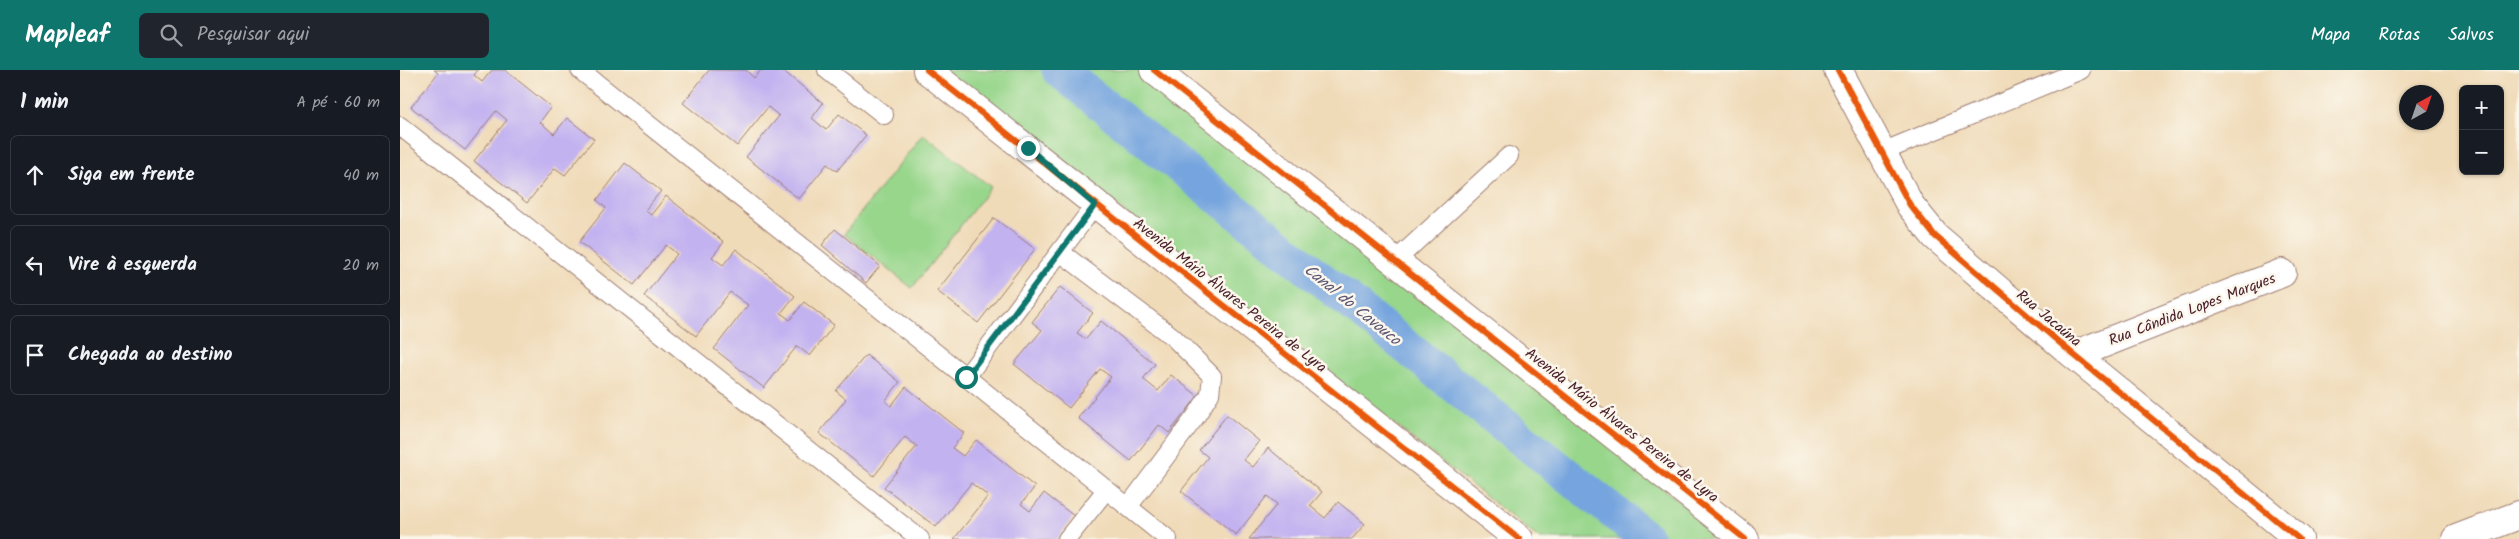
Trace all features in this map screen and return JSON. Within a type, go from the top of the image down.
[{"type":"street","name":"Avenida Mário Álvares Pereira de Lyra","points":[[927,70],[1028,148],[1095,205],[1519,539]]},
{"type":"street","name":"Avenida Mário Álvares Pereira de Lyra","points":[[1154,70],[1745,539]]},
{"type":"street","name":"Rua Jacaúna","points":[[1838,70],[1910,205],[1935,236],[2074,355],[2299,539]]},
{"type":"street","name":"Rua Cândida Lopes Marques","points":[[2074,355],[2282,274]]},
{"type":"street","points":[[2456,539],[2519,515]]},
{"type":"lane","points":[[580,70],[1168,539]]},
{"type":"lane","points":[[827,70],[884,115]]},
{"type":"lane","points":[[1882,152],[2081,70]]},
{"type":"lane","points":[[400,126],[920,539]]},
{"type":"lane","points":[[1395,261],[1509,156]]},
{"type":"lane","points":[[966,377],[1095,205]]},
{"type":"lane","points":[[1060,252],[1173,337],[1212,376],[1210,394],[1196,416],[1128,507]]},
{"type":"lane","points":[[1067,539],[1106,490]]},
{"type":"green space","points":[[944,70],[1137,70],[1727,539],[1540,539]]},
{"type":"green space","points":[[923,134],[991,187],[912,288],[844,234]]},
{"type":"building","points":[[434,70],[478,70],[474,75],[482,82],[492,70],[505,70],[551,107],[540,122],[554,134],[567,118],[594,139],[565,175],[555,168],[527,203],[474,161],[507,120],[496,111],[465,150],[411,107],[438,73]]},
{"type":"building","points":[[709,70],[746,70],[754,78],[761,70],[782,70],[823,103],[812,118],[826,130],[839,114],[866,135],[837,171],[827,164],[799,199],[746,157],[779,116],[768,107],[737,146],[683,103]]},
{"type":"building","points":[[625,163],[661,191],[645,210],[651,215],[666,196],[724,242],[712,257],[723,265],[736,249],[795,296],[781,313],[790,320],[804,302],[834,325],[810,356],[797,346],[764,388],[714,349],[748,305],[730,292],[696,336],[644,296],[677,254],[666,245],[634,285],[579,242],[606,208],[597,200]]},
{"type":"building","points":[[994,218],[1035,249],[978,323],[937,291]]},
{"type":"building","points":[[835,229],[880,266],[866,283],[822,245]]},
{"type":"building","points":[[1060,287],[1093,313],[1077,333],[1086,339],[1101,321],[1155,364],[1143,379],[1158,391],[1171,375],[1198,396],[1169,433],[1159,425],[1131,461],[1078,418],[1111,377],[1100,369],[1069,408],[1014,364],[1042,330],[1032,322]]},
{"type":"building","points":[[866,355],[900,382],[885,401],[891,406],[906,387],[964,433],[952,448],[963,456],[976,440],[1035,487],[1021,504],[1030,511],[1044,493],[1074,516],[1057,539],[954,539],[988,496],[971,483],[936,527],[884,487],[917,446],[905,437],[874,476],[819,433],[846,399],[836,391]]},
{"type":"building","points":[[1227,415],[1259,441],[1244,460],[1253,467],[1268,448],[1322,492],[1310,506],[1325,518],[1338,502],[1365,524],[1352,539],[1249,539],[1277,504],[1267,496],[1236,535],[1181,491],[1208,457],[1199,450]]},
{"type":"waterway","name":"Canal do Cavouco","points":[[1059,70],[1647,539]]},
{"type":"cycle path","points":[[927,70],[1519,539]]},
{"type":"cycle path","points":[[1154,70],[1745,539]]},
{"type":"cycle path","points":[[1838,70],[1910,205],[1935,236],[2074,355],[2299,539]]},
{"type":"route","points":[[966,377],[1095,205],[1028,148]]}]
